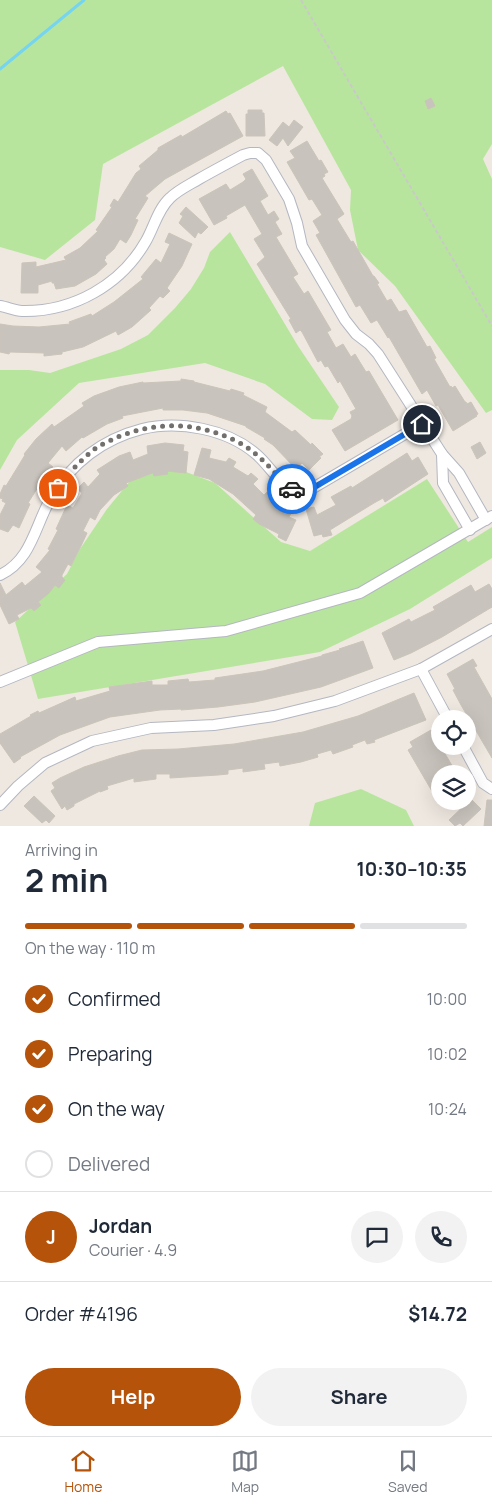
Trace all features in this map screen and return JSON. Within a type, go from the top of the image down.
[{"type":"street","points":[[0,306],[20,311],[42,310],[85,299],[105,288],[137,256],[147,240],[161,208],[169,198],[179,190],[243,155],[258,153],[266,160],[289,199],[302,246],[345,320],[356,334],[378,354],[442,454],[460,473],[465,484],[489,518],[360,593],[226,631],[98,642],[0,682]]},
{"type":"street","points":[[0,575],[18,562],[26,551],[33,540],[50,498],[65,478],[92,451],[125,434],[168,425],[191,427],[222,435],[256,454],[287,486],[300,492],[313,488],[422,424]]},
{"type":"street","points":[[442,454],[443,483],[470,530]]},
{"type":"street","points":[[449,493],[465,484]]},
{"type":"street","points":[[0,805],[18,786],[46,763],[92,741],[152,728],[214,725],[274,716],[335,701],[421,669],[492,629]]},
{"type":"street","points":[[421,669],[443,710]]},
{"type":"street","points":[[468,755],[483,783],[492,790]]},
{"type":"path","points":[[301,0],[492,326]]},
{"type":"green space","points":[[0,0],[492,0],[492,144],[483,159],[492,179],[492,410],[486,413],[395,286],[358,250],[350,210],[351,190],[283,66],[103,164],[95,220],[45,260],[0,247]]},
{"type":"green space","points":[[230,232],[298,346],[339,407],[332,420],[312,419],[265,384],[205,363],[79,383],[17,440],[0,470],[0,370],[29,370],[50,373],[121,349],[148,335],[191,289],[204,268],[210,252]]},
{"type":"green space","points":[[173,467],[215,483],[281,542],[310,551],[427,479],[468,542],[492,527],[492,558],[410,609],[320,652],[38,699],[15,622],[67,574],[80,549],[107,509],[130,481]]},
{"type":"green space","points":[[361,789],[406,810],[414,826],[309,826],[315,803]]},
{"type":"building","points":[[431,98],[435,106],[428,109],[425,101]]},
{"type":"building","points":[[248,110],[262,110],[262,113],[264,113],[265,136],[246,136],[246,114],[248,114]]},
{"type":"building","points":[[226,111],[228,114],[230,113],[243,136],[165,179],[145,196],[148,198],[135,219],[138,220],[126,243],[120,239],[114,249],[105,257],[104,260],[107,264],[96,274],[75,286],[56,289],[52,281],[38,285],[38,293],[21,293],[22,263],[36,262],[36,267],[66,260],[64,257],[80,248],[98,231],[96,230],[112,207],[110,206],[114,199],[118,202],[136,173],[141,169],[139,166],[158,148],[181,135],[182,137]]},
{"type":"building","points":[[294,120],[303,127],[288,146],[283,138],[277,146],[269,140],[283,122],[289,127]]},
{"type":"building","points":[[307,141],[328,172],[322,178],[344,214],[337,219],[379,283],[377,284],[387,301],[391,299],[399,312],[406,310],[427,347],[430,346],[436,358],[434,359],[450,387],[455,386],[465,402],[467,404],[471,402],[478,414],[453,431],[427,390],[422,394],[377,320],[371,323],[360,305],[356,307],[316,235],[320,233],[313,221],[322,215],[312,199],[309,200],[287,162],[295,158],[290,151]]},
{"type":"building","points":[[252,169],[268,196],[260,201],[268,215],[274,211],[279,219],[275,222],[282,234],[276,237],[298,274],[293,277],[304,294],[308,291],[331,330],[327,332],[336,348],[343,344],[351,357],[355,354],[366,372],[369,371],[398,420],[345,451],[332,430],[351,419],[350,412],[356,409],[340,381],[338,383],[328,366],[325,367],[321,360],[318,362],[302,332],[300,330],[296,333],[289,320],[291,319],[257,264],[265,257],[254,239],[262,234],[245,205],[214,225],[199,199],[226,184],[230,190],[243,182],[246,179],[243,174]]},
{"type":"building","points":[[186,207],[208,227],[201,234],[198,232],[195,238],[179,223],[183,216],[180,214]]},
{"type":"building","points":[[169,233],[192,244],[182,266],[167,288],[170,291],[163,298],[160,296],[149,308],[151,310],[132,327],[118,335],[116,331],[83,347],[62,352],[62,354],[44,356],[44,353],[10,352],[9,354],[0,352],[0,324],[39,327],[70,324],[69,322],[91,314],[92,316],[114,302],[143,279],[141,277],[156,259],[161,263],[170,244],[165,242]]},
{"type":"building","points":[[181,379],[244,393],[243,395],[267,407],[265,412],[292,432],[295,430],[311,445],[312,443],[323,454],[319,457],[321,458],[309,470],[302,463],[296,469],[265,438],[246,426],[207,413],[163,410],[163,408],[122,416],[123,418],[82,437],[66,451],[62,446],[48,463],[53,467],[39,483],[28,503],[30,504],[19,528],[13,525],[8,532],[0,529],[0,515],[6,503],[0,498],[4,485],[6,486],[24,454],[52,424],[54,427],[84,406],[82,403],[94,396],[119,387],[143,382],[181,381]]},
{"type":"building","points":[[480,442],[486,453],[477,459],[471,447]]},
{"type":"building","points":[[165,443],[184,445],[183,451],[188,452],[186,473],[167,471],[168,474],[154,476],[153,473],[126,483],[128,486],[114,495],[100,510],[95,520],[90,517],[83,531],[87,533],[71,566],[68,564],[62,575],[65,580],[59,588],[55,585],[38,602],[41,605],[34,611],[31,608],[17,615],[19,619],[9,624],[0,605],[0,583],[6,595],[22,582],[25,586],[42,572],[36,567],[50,550],[48,549],[58,530],[56,529],[67,505],[73,508],[82,493],[77,489],[84,482],[88,487],[100,474],[97,470],[119,456],[130,452],[133,460],[148,454],[147,446]]},
{"type":"building","points":[[202,448],[211,450],[209,458],[226,462],[229,458],[236,462],[233,467],[248,476],[251,473],[258,479],[253,484],[264,495],[267,492],[283,505],[293,510],[289,517],[296,520],[286,541],[278,537],[279,534],[253,519],[256,515],[233,494],[209,479],[194,475]]},
{"type":"building","points":[[407,453],[412,461],[418,457],[428,474],[385,502],[383,498],[330,530],[332,535],[323,537],[322,534],[314,536],[306,509],[314,507],[317,515],[336,505],[331,497],[351,486],[352,488]]},
{"type":"building","points":[[489,584],[492,589],[492,607],[442,637],[394,660],[382,633],[409,619],[411,622],[435,610],[433,607],[471,585],[475,592]]},
{"type":"building","points":[[363,641],[373,668],[321,687],[255,702],[218,707],[160,710],[110,717],[60,735],[20,757],[14,763],[0,743],[0,734],[30,715],[75,697],[76,701],[110,691],[109,687],[152,681],[152,685],[168,685],[168,681],[188,679],[189,682],[215,680],[215,678],[263,671],[322,656]]},
{"type":"building","points":[[473,659],[477,666],[474,667],[492,699],[492,758],[476,731],[476,710],[464,710],[447,674]]},
{"type":"building","points":[[414,693],[426,720],[374,740],[375,742],[367,744],[365,740],[352,745],[353,747],[333,754],[331,750],[317,754],[318,757],[301,762],[280,766],[279,762],[264,764],[265,769],[243,772],[243,768],[228,770],[228,774],[170,778],[170,774],[156,774],[156,779],[134,782],[134,778],[107,786],[108,789],[74,804],[74,806],[67,810],[65,806],[62,809],[51,791],[55,788],[52,783],[60,778],[84,767],[118,756],[142,750],[234,744],[303,732],[358,716]]},
{"type":"building","points":[[431,730],[431,755],[446,755],[452,765],[431,765],[431,790],[408,750],[413,747],[410,742]]},
{"type":"building","points":[[34,796],[55,816],[49,823],[46,820],[42,823],[24,806]]},
{"type":"building","points":[[487,800],[492,800],[492,826],[484,826]]},
{"type":"building","points":[[476,804],[481,809],[463,826],[460,823],[455,826],[449,820],[459,810],[476,810]]},
{"type":"waterway","points":[[0,69],[84,0]]},
{"type":"way so far","points":[[58,488],[65,478],[92,451],[107,442],[125,434],[168,425],[209,431],[237,442],[256,454],[292,489]]},
{"type":"route","points":[[292,489],[300,492],[313,488],[422,424]]}]
